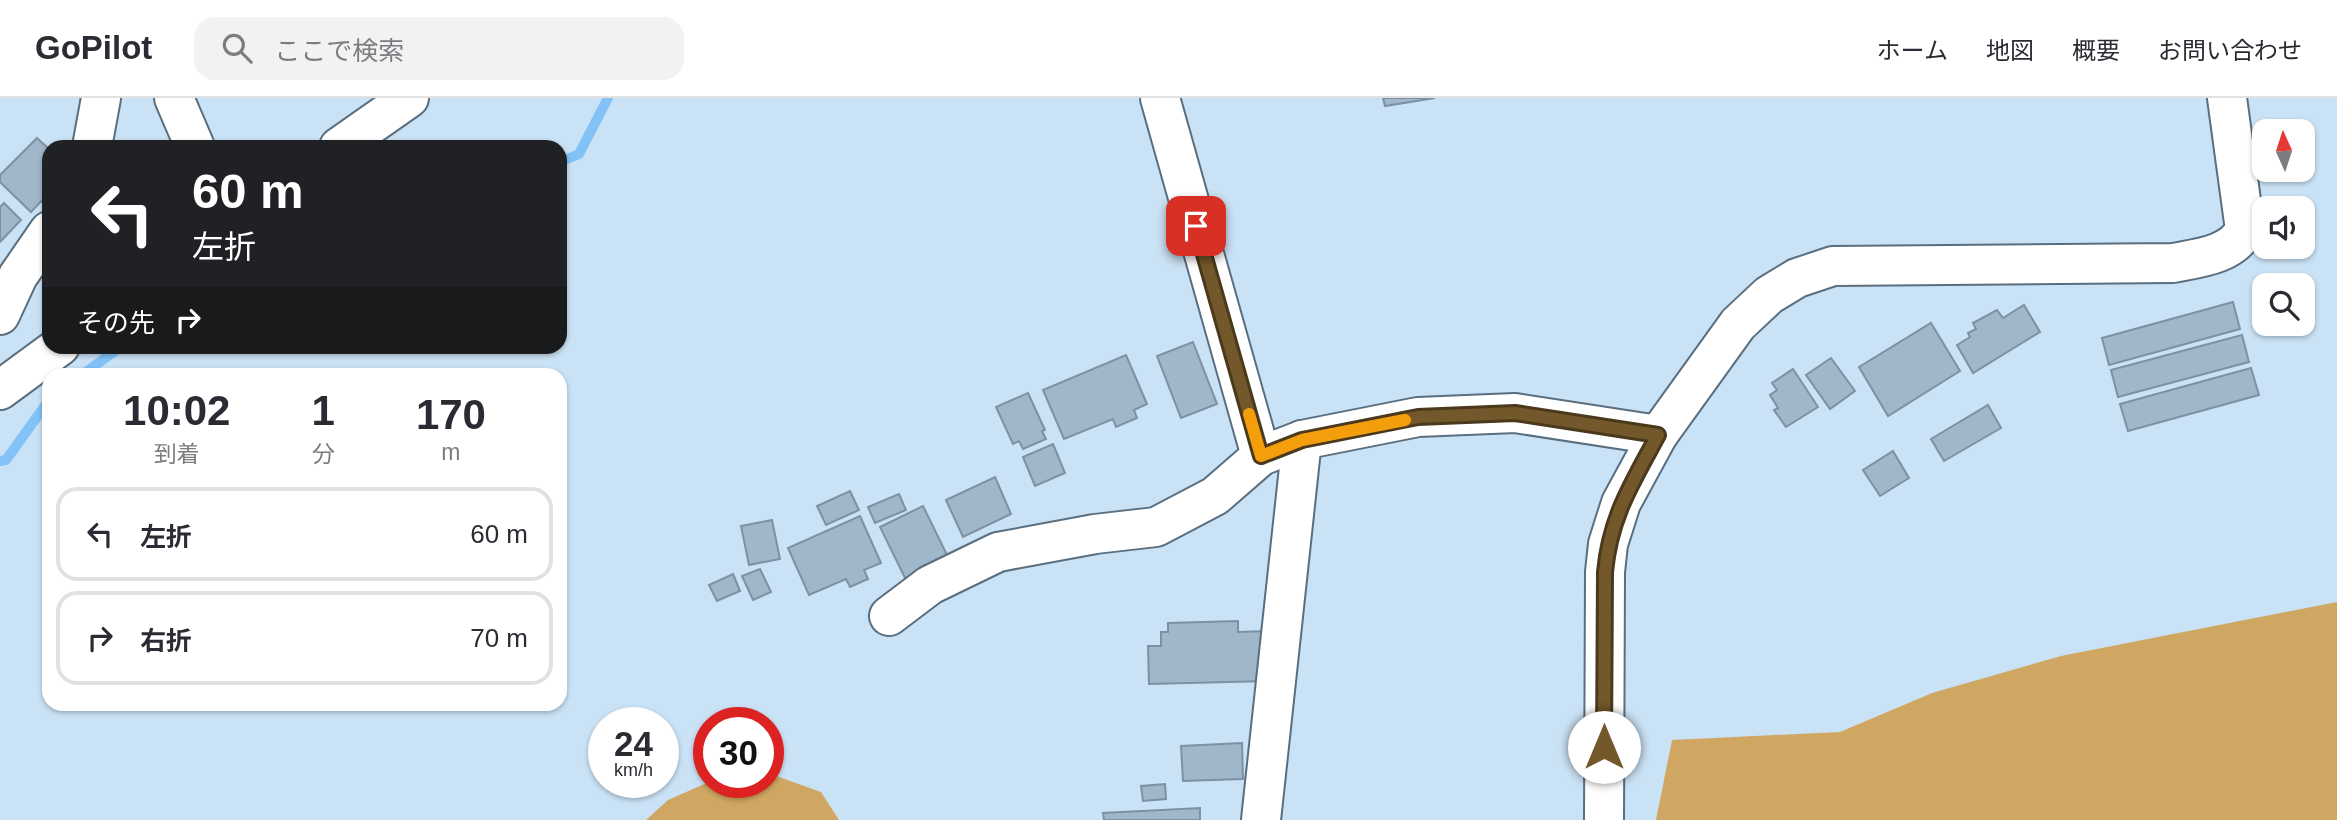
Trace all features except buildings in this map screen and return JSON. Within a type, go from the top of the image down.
[{"type":"street","points":[[93,140],[101,98]]},
{"type":"street","points":[[174,98],[192,140]]},
{"type":"street","points":[[348,140],[409,98]]},
{"type":"street","points":[[1160,98],[1261,456]]},
{"type":"street","points":[[1604,820],[1605,572],[1608,544],[1621,503],[1658,435],[1738,324],[1769,295],[1797,278],[1833,266],[2173,263],[2214,254],[2239,242],[2245,230],[2227,98]]},
{"type":"street","points":[[0,316],[18,276],[42,241]]},
{"type":"street","points":[[0,390],[49,354]]},
{"type":"street","points":[[889,616],[930,585],[998,552],[1095,534],[1156,527],[1215,496],[1261,456],[1302,440],[1418,417],[1515,413],[1658,435]]},
{"type":"street","points":[[1261,820],[1302,440]]},
{"type":"shaded area","points":[[2337,602],[2337,820],[1656,820],[1672,740],[1840,732],[1932,693],[2061,656]]},
{"type":"shaded area","points":[[784,779],[821,792],[839,820],[646,820],[668,800],[679,798],[679,795],[693,789],[693,798],[784,798]]},
{"type":"waterway","points":[[567,159],[579,154],[608,98]]},
{"type":"waterway","points":[[91,368],[111,354]]},
{"type":"waterway","points":[[0,461],[6,460],[42,410]]},
{"type":"slow traffic","points":[[1249,414],[1261,456],[1302,440],[1405,420]]},
{"type":"route","points":[[1196,226],[1261,456],[1302,440],[1418,417],[1515,413],[1658,435],[1621,503],[1608,544],[1605,572],[1604,747]]}]
